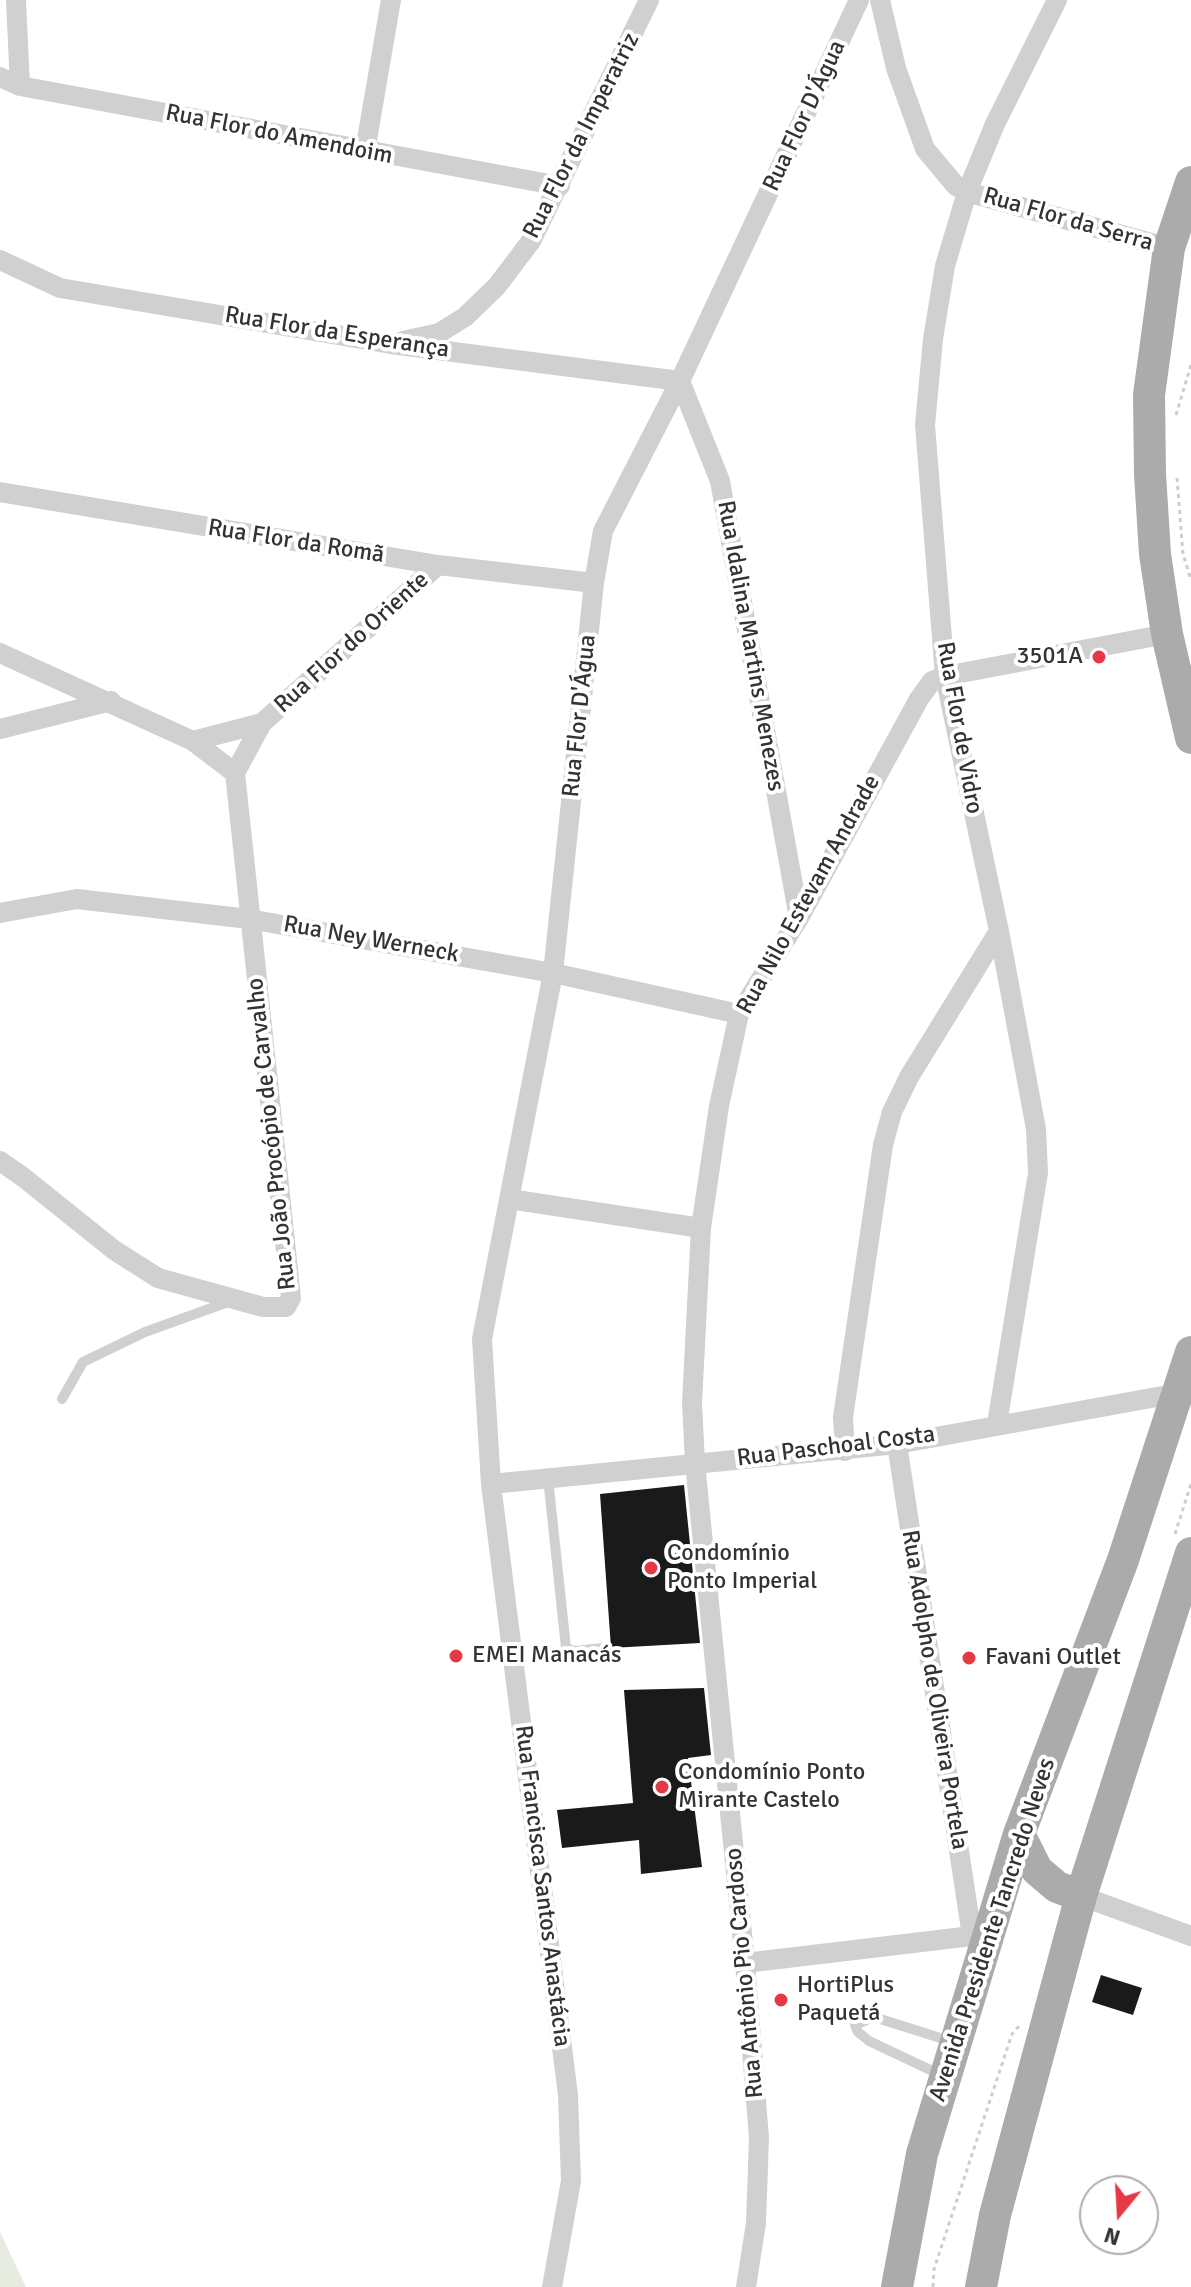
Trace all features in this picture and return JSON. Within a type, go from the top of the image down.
[{"type":"main road","points":[[1191,182],[1169,248],[1149,395],[1155,554],[1179,632],[1191,738]]},
{"type":"main road","name":"Avenida Presidente Tancredo Neves","points":[[897,2287],[922,2154],[955,2042],[978,1938],[1123,1560],[1191,1352]]},
{"type":"main road","points":[[981,2287],[995,2215],[1081,1896],[1191,1553]]},
{"type":"main road","points":[[1019,1834],[1037,1870],[1057,1887],[1081,1896]]},
{"type":"street","points":[[16,0],[20,86]]},
{"type":"street","points":[[365,151],[391,0]]},
{"type":"street","name":"Rua Flor da Imperatriz","points":[[391,344],[439,333],[465,317],[497,286],[531,241],[649,0]]},
{"type":"street","name":"Rua Flor D'Água","points":[[491,1484],[482,1339],[553,973],[594,583],[603,531],[680,381],[859,0]]},
{"type":"street","points":[[880,0],[896,68],[925,149],[956,186],[967,192]]},
{"type":"street","name":"Rua Flor de Vidro","points":[[997,1424],[1038,1173],[1036,1129],[999,931],[945,676],[925,425],[933,339],[945,266],[967,192],[995,124],[1057,0]]},
{"type":"street","name":"Rua Flor do Amendoim","points":[[0,77],[20,86],[560,186]]},
{"type":"street","name":"Rua Flor da Serra","points":[[967,192],[1169,248]]},
{"type":"street","name":"Rua Flor da Esperança","points":[[0,260],[60,288],[391,344],[680,381]]},
{"type":"street","name":"Rua Idalina Martins Menezes","points":[[680,381],[720,481],[799,918]]},
{"type":"street","name":"Rua Flor da Romã","points":[[2,488],[438,565],[594,583]]},
{"type":"street","name":"Rua Flor do Oriente","points":[[193,741],[262,723],[438,565]]},
{"type":"street","points":[[945,676],[1179,632]]},
{"type":"street","points":[[0,653],[193,741],[235,773]]},
{"type":"street","name":"Rua Nilo Estevam Andrade","points":[[701,1228],[719,1106],[739,1014],[799,918],[919,699],[932,681],[945,676]]},
{"type":"street","points":[[0,729],[111,701]]},
{"type":"street","points":[[249,919],[235,773],[262,723]]},
{"type":"street","name":"Rua Ney Werneck","points":[[0,913],[77,899],[249,919],[553,973],[739,1014]]},
{"type":"street","name":"Rua João Procópio de Carvalho","points":[[0,1161],[134,1265],[158,1278],[233,1301],[286,1307],[291,1298],[249,919]]},
{"type":"street","points":[[845,1451],[843,1417],[883,1145],[892,1112],[909,1077],[999,931]]},
{"type":"street","points":[[509,1199],[701,1228]]},
{"type":"street","name":"Rua Antônio Pio Cardoso","points":[[701,1228],[692,1403],[695,1463],[745,1963],[759,2138],[756,2223],[746,2287]]},
{"type":"street","name":"Rua Paschoal Costa","points":[[491,1484],[845,1451],[1179,1393]]},
{"type":"street","name":"Rua Adolpho de Oliveira Portela","points":[[897,1444],[978,1938]]},
{"type":"street","name":"Rua Francisca Santos Anastácia","points":[[491,1484],[568,2095],[571,2181],[552,2287]]},
{"type":"street","points":[[1081,1896],[1191,1936]]},
{"type":"street","points":[[745,1963],[978,1938]]},
{"type":"lane","points":[[62,1399],[83,1362],[145,1332],[233,1301]]},
{"type":"lane","points":[[548,1478],[566,1648],[574,1651],[603,1648]]},
{"type":"lane","points":[[945,2077],[869,2041],[855,2025],[874,2017],[955,2042]]},
{"type":"path","points":[[1173,425],[1191,365]]},
{"type":"path","points":[[1176,468],[1183,554],[1191,580]]},
{"type":"shaded area","points":[[0,2232],[26,2287],[0,2287]]},
{"type":"building","name":"Condomínio Ponto Imperial","points":[[684,1485],[700,1643],[611,1648],[600,1494]]},
{"type":"building","name":"Condomínio Ponto Mirante Castelo","points":[[704,1688],[711,1755],[688,1758],[702,1867],[641,1874],[639,1840],[562,1848],[557,1810],[633,1803],[624,1690]]},
{"type":"building","points":[[1101,1975],[1142,1988],[1133,2015],[1092,2002]]},
{"type":"place","name":"3501A","points":[[1099,657]]},
{"type":"place","name":"Condomínio Ponto Imperial","points":[[651,1568]]},
{"type":"place","name":"EMEI Manacás","points":[[456,1656]]},
{"type":"place","name":"Favani Outlet","points":[[969,1658]]},
{"type":"place","name":"Condomínio Ponto Mirante Castelo","points":[[662,1787]]},
{"type":"place","name":"HortiPlus Paquetá","points":[[781,2000]]}]
